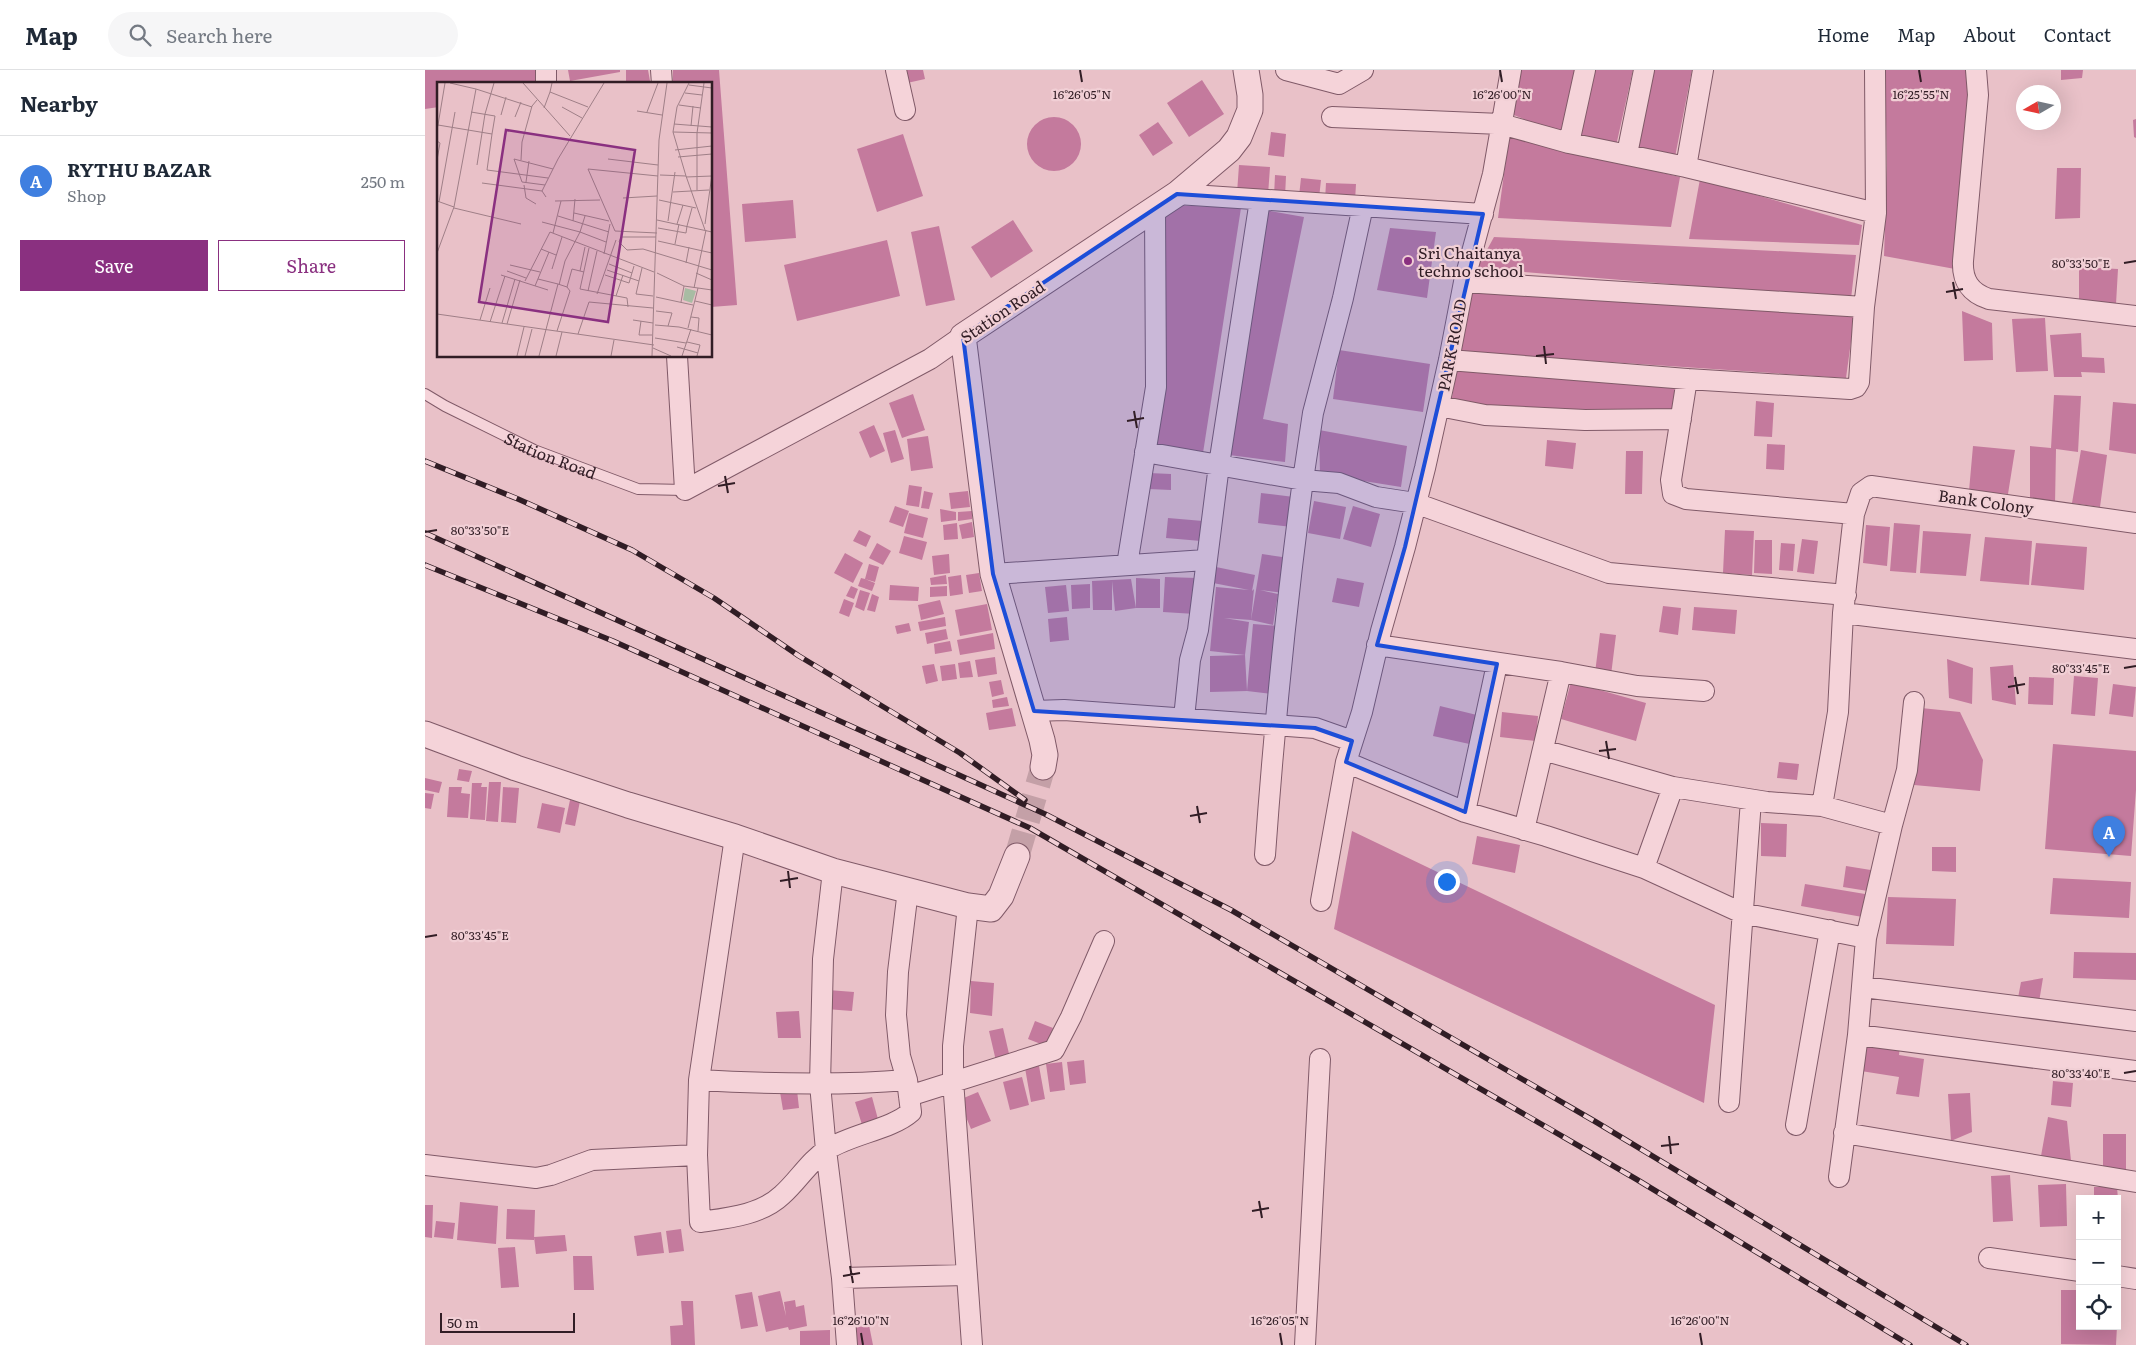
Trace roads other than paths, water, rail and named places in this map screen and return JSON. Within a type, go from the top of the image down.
[{"type":"street","points":[[896,70],[905,110]]},
{"type":"street","name":"Station Road","points":[[685,490],[930,359],[1177,194],[1229,150],[1239,137],[1250,110],[1246,70]]},
{"type":"street","points":[[1287,70],[1339,84],[1363,70]]},
{"type":"street","name":"PARK ROAD","points":[[1321,901],[1346,762],[1362,712],[1377,645],[1405,547],[1439,406],[1464,282],[1493,174],[1511,70]]},
{"type":"street","points":[[1569,143],[1585,70]]},
{"type":"street","points":[[1627,154],[1644,70]]},
{"type":"street","points":[[1687,167],[1703,70]]},
{"type":"street","points":[[1449,360],[1687,379],[1853,389],[1859,382],[1864,307],[1876,212],[1875,70]]},
{"type":"street","points":[[1976,70],[1978,94],[1962,273],[1966,283],[1977,293],[1989,299],[2136,316]]},
{"type":"street","points":[[1332,117],[1501,124],[1569,143],[1687,167],[1876,212]]},
{"type":"street","points":[[1177,194],[1483,214]]},
{"type":"street","points":[[1184,718],[1190,660],[1198,630],[1219,465],[1260,200]]},
{"type":"street","points":[[1265,855],[1274,726],[1287,603],[1313,413],[1343,298],[1363,206]]},
{"type":"street","points":[[1127,565],[1156,388],[1155,210]]},
{"type":"street","points":[[1464,282],[1864,307]]},
{"type":"street","points":[[963,336],[993,574],[1045,755],[1043,766]]},
{"type":"street","points":[[677,358],[685,490]]},
{"type":"street","points":[[1687,379],[1671,480],[1673,494],[1679,498],[1855,514]]},
{"type":"street","points":[[1439,406],[1485,415],[1585,420],[1681,419]]},
{"type":"street","points":[[1145,452],[1303,480],[1339,484],[1376,497],[1415,504],[1609,573],[1845,604],[2136,649]]},
{"type":"street","name":"Bank Colony","points":[[1845,604],[1855,514],[1861,493],[1871,486],[2136,523]]},
{"type":"street","points":[[993,574],[1206,560]]},
{"type":"street","points":[[1822,806],[1837,712],[1845,604]]},
{"type":"street","points":[[1377,645],[1561,672],[1637,686],[1704,691]]},
{"type":"street","points":[[1465,812],[1497,664]]},
{"type":"street","points":[[1524,830],[1561,672]]},
{"type":"street","points":[[1839,1177],[1858,1035],[1866,938],[1892,825],[1907,770],[1914,702]]},
{"type":"street","points":[[1033,711],[1064,710],[1315,728],[1352,741]]},
{"type":"street","points":[[425,734],[525,771],[735,837],[833,871],[968,906],[991,909],[1001,896],[1017,856]]},
{"type":"street","points":[[1543,750],[1673,788],[1751,800],[1822,806],[1892,825]]},
{"type":"street","points":[[1346,762],[1465,812],[1643,868],[1742,913],[1866,938]]},
{"type":"street","points":[[1643,868],[1673,788]]},
{"type":"street","points":[[1729,1102],[1751,800]]},
{"type":"street","points":[[735,837],[699,1080],[697,1155],[700,1222],[740,1215],[764,1208],[781,1196],[826,1150],[844,1140],[903,1120],[911,1112],[908,1088],[900,1056],[896,1015],[898,972],[909,890]]},
{"type":"street","points":[[833,871],[823,959],[820,1084],[842,1278],[847,1345]]},
{"type":"street","points":[[968,906],[953,1046],[953,1080],[966,1275],[973,1345]]},
{"type":"street","points":[[1796,1125],[1830,930]]},
{"type":"street","points":[[699,1080],[759,1084],[862,1084],[908,1088],[953,1080],[1054,1050],[1071,1017],[1103,942]]},
{"type":"street","points":[[1863,986],[2136,1021]]},
{"type":"street","points":[[1858,1035],[2136,1071]]},
{"type":"street","points":[[1305,1345],[1320,1059]]},
{"type":"street","points":[[1844,1133],[2136,1182]]},
{"type":"street","points":[[425,1165],[536,1178],[551,1175],[592,1160],[697,1155]]},
{"type":"street","points":[[1989,1258],[2076,1270]]},
{"type":"street","points":[[842,1278],[966,1275]]},
{"type":"street","points":[[2121,1277],[2136,1279]]},
{"type":"lane","name":"Station Road","points":[[425,394],[445,406],[534,450],[638,489],[685,490]]},
{"type":"tunnel","points":[[1017,856],[1043,767]]},
{"type":"railway","points":[[425,461],[518,499],[632,550],[714,598],[799,656],[960,753],[1025,800]]},
{"type":"railway","points":[[425,533],[1045,814],[1231,910],[1596,1122],[1966,1345]]},
{"type":"railway","points":[[425,565],[613,641],[1030,828],[1636,1179],[1910,1345]]},
{"type":"place","name":"Sri Chaitanya techno school","points":[[1408,261]]},
{"type":"place","name":"RYTHU BAZAR","points":[[2109,857]]}]
